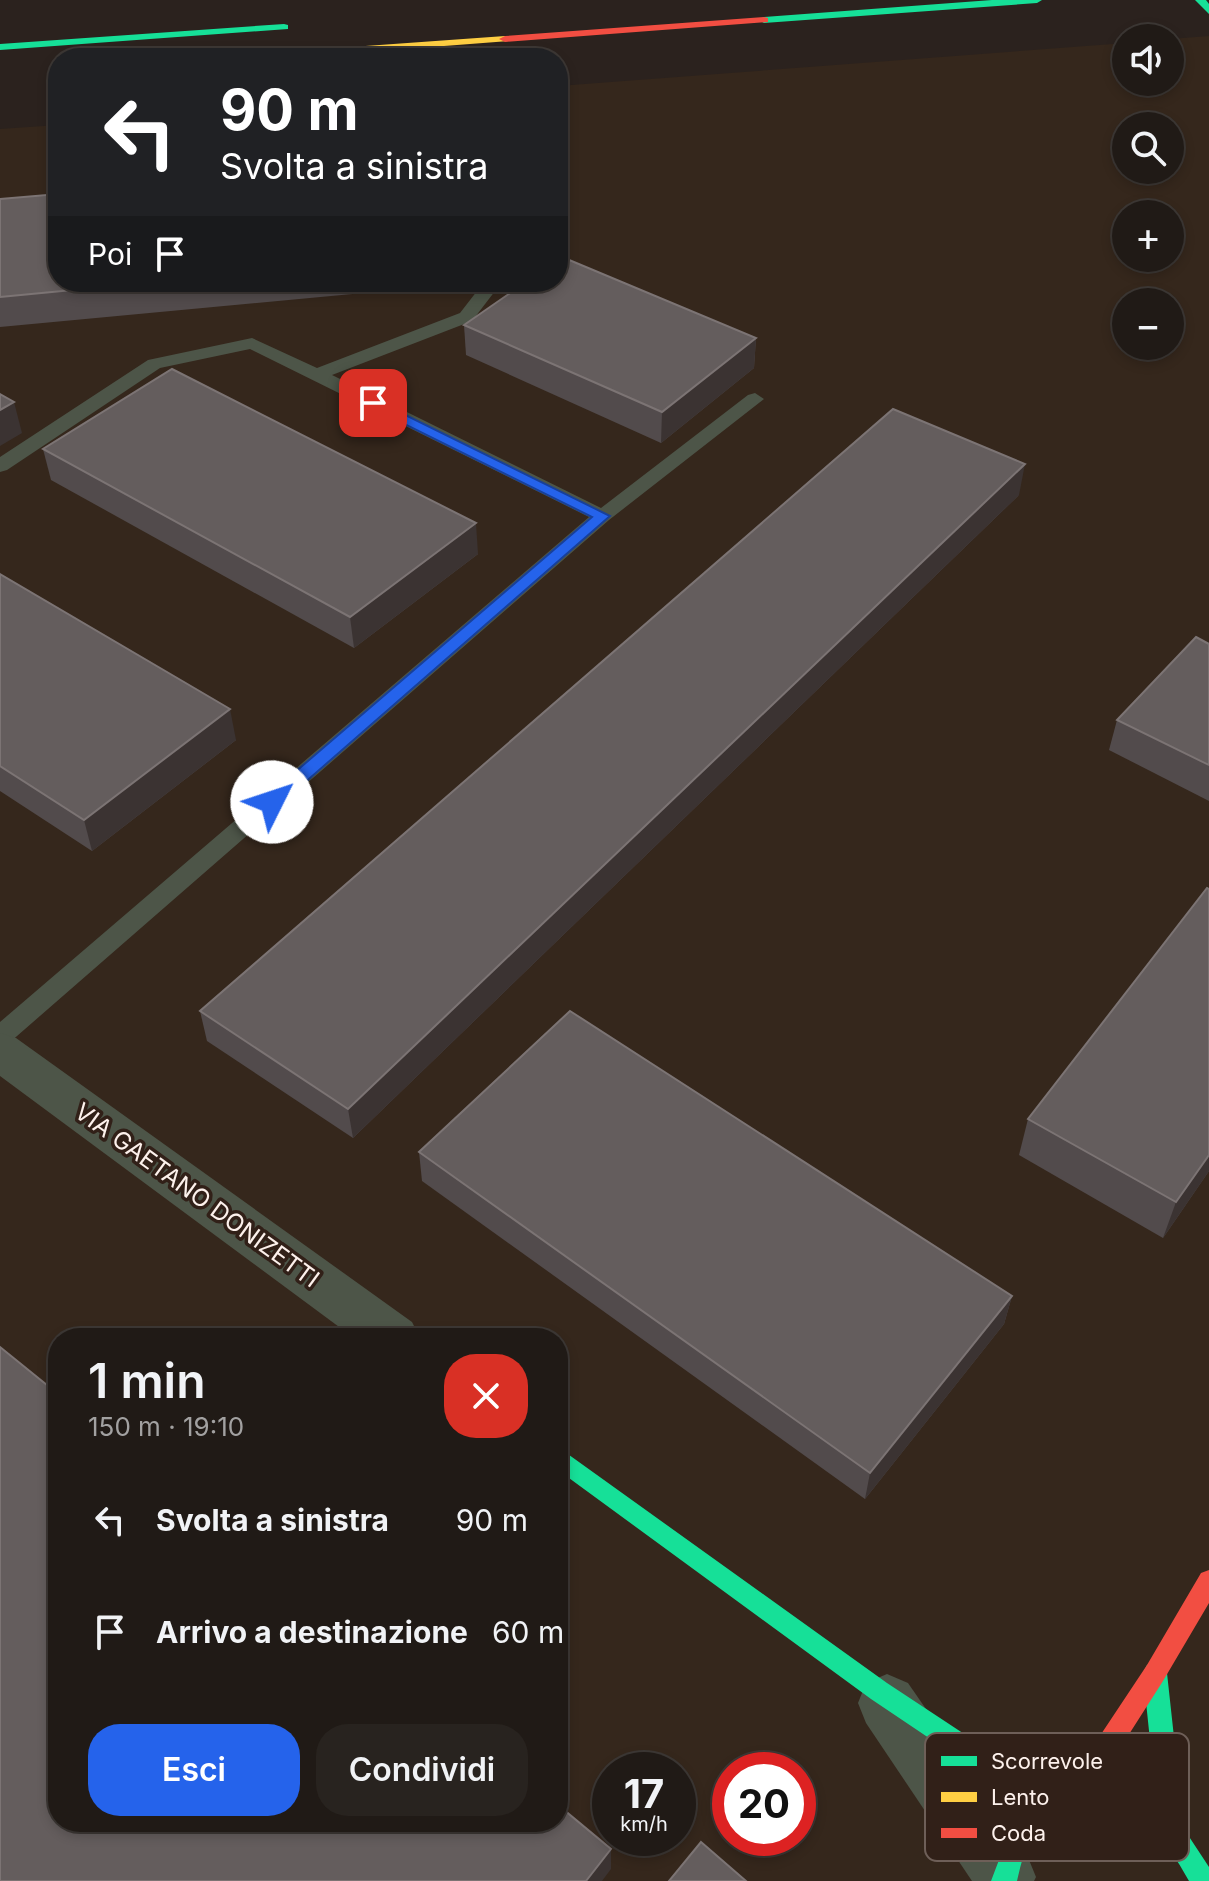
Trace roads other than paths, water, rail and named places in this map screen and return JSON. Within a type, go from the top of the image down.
[{"type":"main road","points":[[378,48],[1037,0]]},
{"type":"main road","points":[[1200,0],[1209,11]]},
{"type":"main road","points":[[0,47],[302,25]]},
{"type":"main road","points":[[568,1464],[879,1691],[947,1733]]},
{"type":"main road","points":[[1113,1733],[1155,1673],[1209,1581]]},
{"type":"main road","points":[[1155,1673],[1161,1733]]},
{"type":"main road","points":[[1189,1856],[1203,1881]]},
{"type":"street","name":"VIA GAETANO DONIZETTI","points":[[0,1051],[380,1328]]},
{"type":"street","points":[[879,1691],[925,1760]]},
{"type":"street","points":[[993,1861],[1005,1879]]},
{"type":"lane","points":[[316,375],[466,317],[485,292]]},
{"type":"lane","points":[[0,466],[154,364],[252,343],[602,516]]},
{"type":"lane","points":[[0,1036],[602,516],[755,399]]}]
